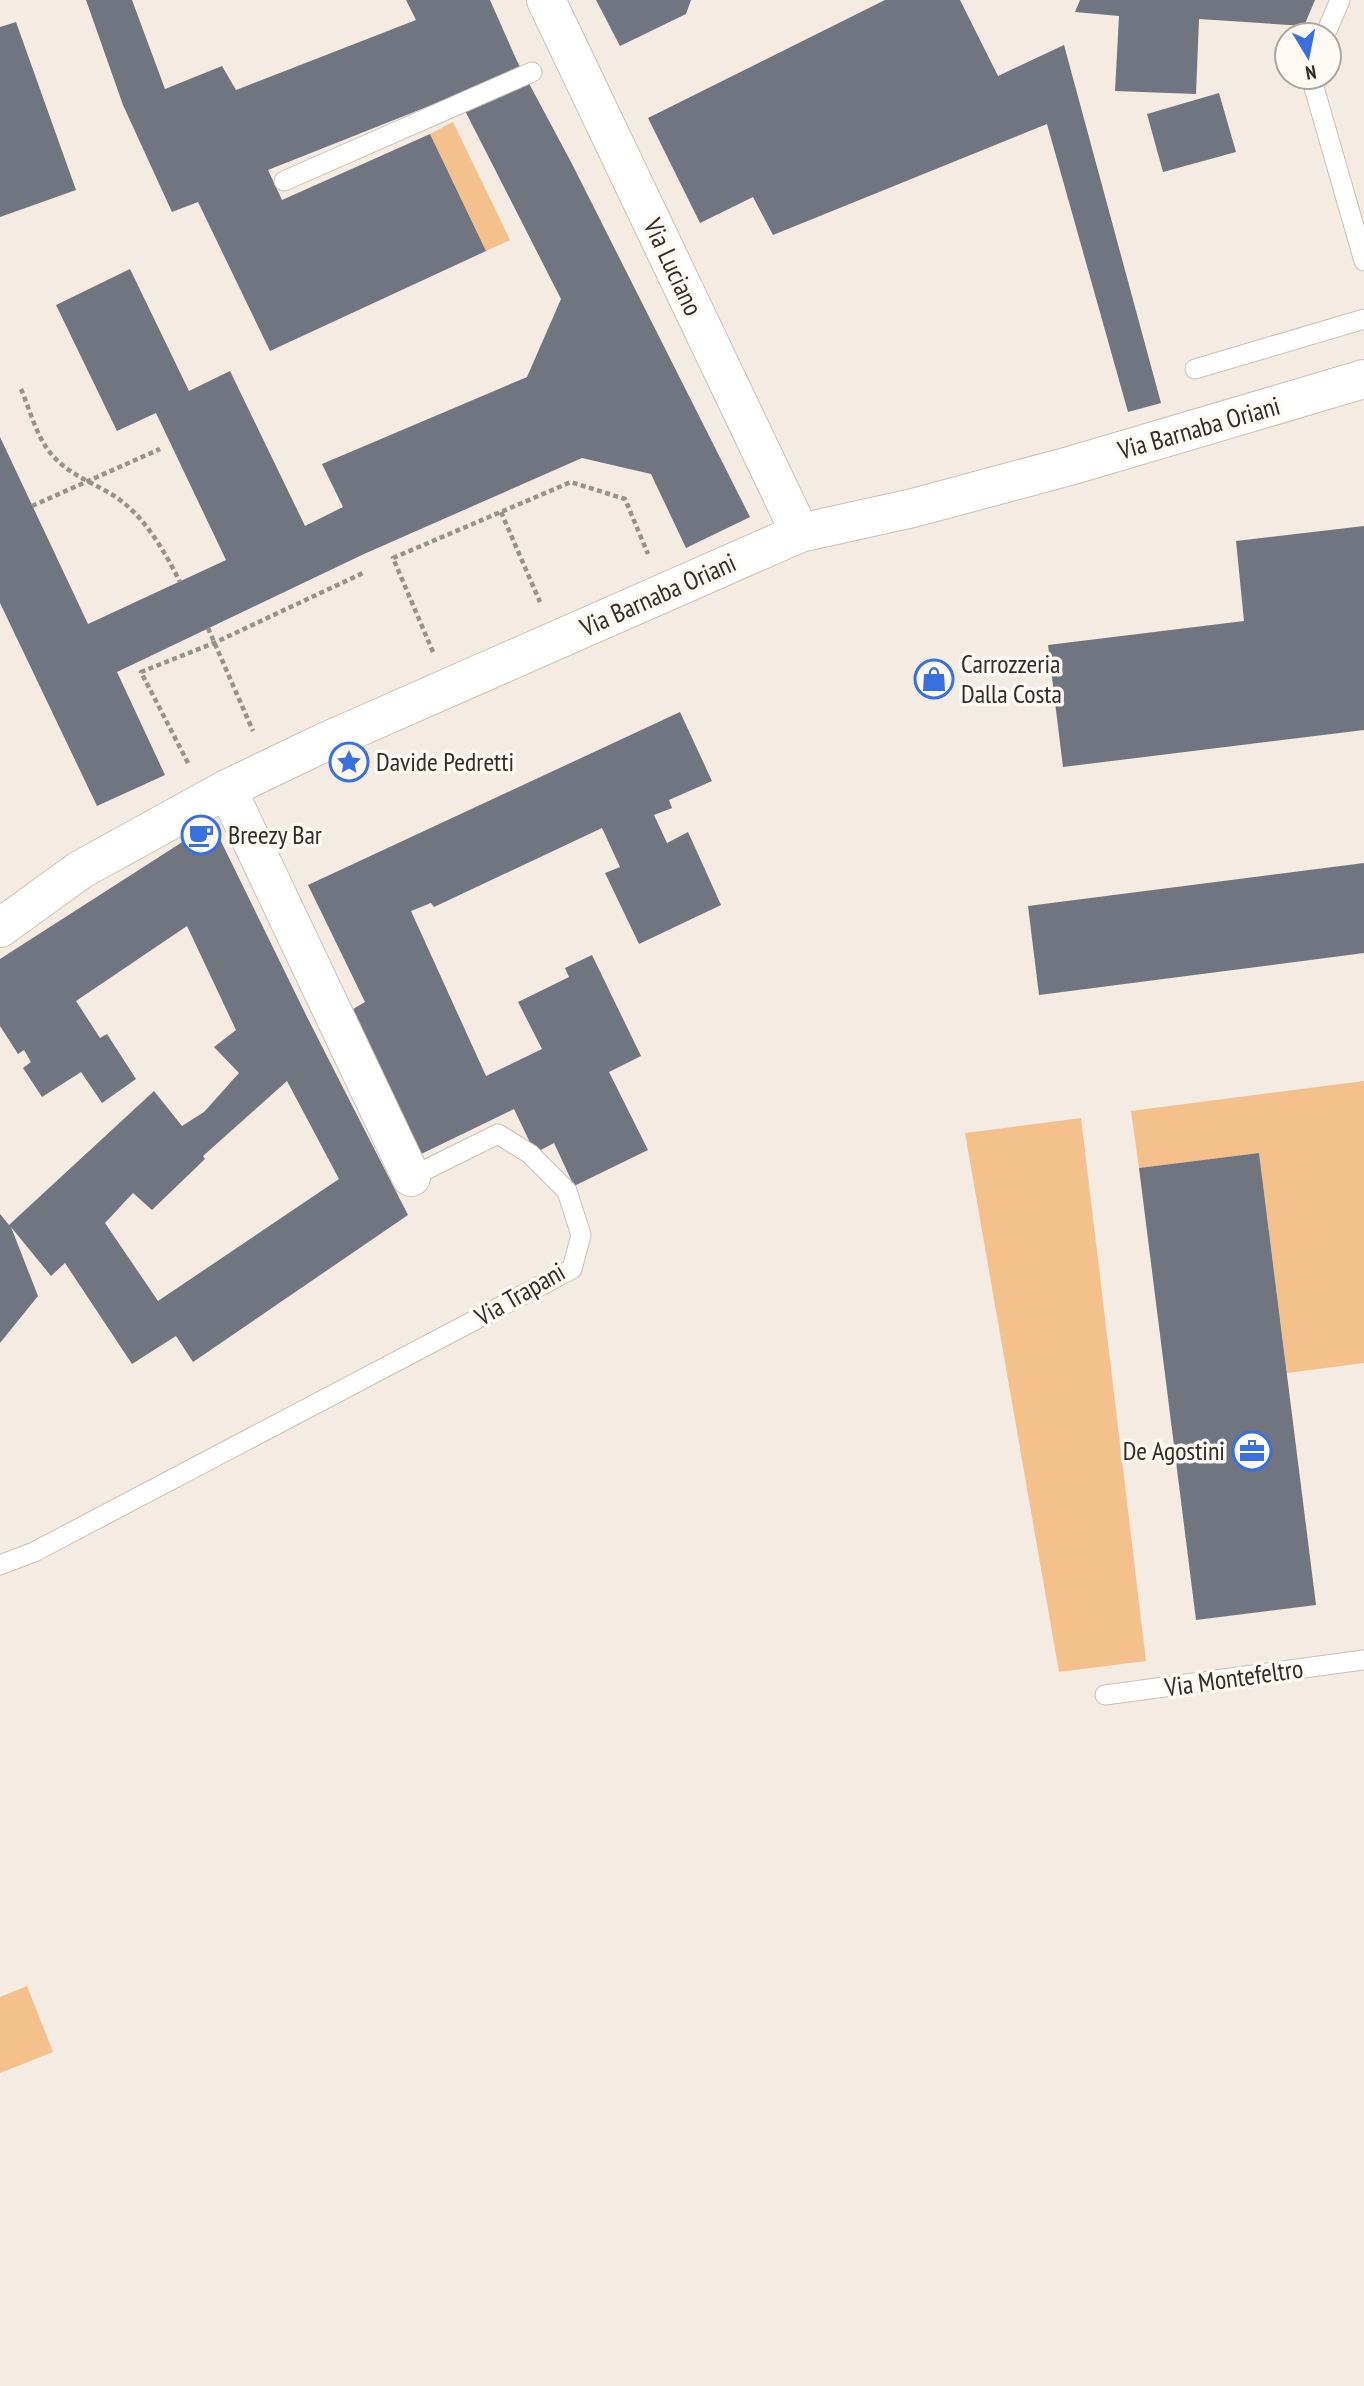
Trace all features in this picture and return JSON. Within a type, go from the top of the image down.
[{"type":"street","name":"Via Luciano","points":[[546,0],[800,533]]},
{"type":"street","name":"Via Barnaba Oriani","points":[[0,928],[80,870],[227,789],[325,742],[800,533],[913,508],[1033,476],[1364,379]]},
{"type":"street","name":"Via Trapani","points":[[227,789],[411,1177]]},
{"type":"lane","points":[[1331,21],[1340,0]]},
{"type":"lane","points":[[285,181],[532,72]]},
{"type":"lane","points":[[1315,91],[1364,261]]},
{"type":"lane","points":[[1195,369],[1364,319]]},
{"type":"lane","name":"Via Trapani","points":[[0,1565],[34,1552],[572,1269],[581,1235],[567,1191],[530,1154],[498,1134],[411,1177]]},
{"type":"lane","name":"Via Montefeltro","points":[[1105,1695],[1364,1660]]},
{"type":"path","points":[[21,389],[50,453],[64,467],[114,495],[136,514],[157,542],[180,582]]},
{"type":"path","points":[[33,506],[160,450]]},
{"type":"path","points":[[434,654],[393,558],[571,482],[625,499],[649,557]]},
{"type":"path","points":[[502,512],[541,606]]},
{"type":"path","points":[[188,764],[141,673],[214,643],[363,573]]},
{"type":"path","points":[[208,628],[255,736]]},
{"type":"shaded area","points":[[453,122],[510,240],[486,251],[430,134]]},
{"type":"shaded area","points":[[1364,1081],[1364,1363],[1287,1373],[1259,1153],[1139,1168],[1131,1111]]},
{"type":"shaded area","points":[[1081,1118],[1146,1661],[1059,1672],[965,1133]]},
{"type":"shaded area","points":[[27,1986],[53,2052],[0,2073],[0,1997]]},
{"type":"building","points":[[86,0],[132,0],[165,89],[222,66],[236,90],[416,20],[406,0],[490,0],[517,61],[571,162],[750,517],[686,548],[651,474],[582,458],[364,554],[117,672],[165,775],[97,806],[0,603],[0,437],[88,624],[226,560],[156,413],[117,431],[56,305],[130,269],[189,391],[230,371],[305,526],[343,507],[322,464],[527,377],[561,299],[457,95],[268,170],[282,200],[430,134],[486,251],[270,351],[198,202],[172,212],[123,105]]},
{"type":"building","points":[[596,0],[691,0],[686,14],[620,46]]},
{"type":"building","points":[[885,0],[960,0],[998,76],[1064,45],[1161,403],[1128,412],[1047,124],[773,235],[753,197],[700,223],[648,118]]},
{"type":"building","points":[[1080,0],[1315,0],[1306,21],[1273,21],[1273,24],[1199,19],[1196,94],[1115,91],[1119,16],[1075,12]]},
{"type":"building","points":[[16,22],[76,190],[0,217],[0,27]]},
{"type":"building","points":[[1219,93],[1236,152],[1163,172],[1147,114]]},
{"type":"building","points":[[1364,526],[1364,730],[1063,767],[1048,645],[1244,621],[1236,541]]},
{"type":"building","points":[[680,712],[712,781],[669,800],[672,808],[654,815],[667,843],[688,832],[721,905],[639,944],[605,873],[620,867],[602,828],[434,907],[431,903],[411,911],[486,1076],[542,1049],[518,1002],[569,977],[565,968],[592,955],[641,1056],[609,1072],[648,1150],[574,1186],[554,1143],[535,1153],[514,1109],[417,1156],[348,1012],[365,1002],[308,885]]},
{"type":"building","points":[[212,823],[408,1215],[193,1362],[176,1336],[132,1364],[65,1263],[51,1276],[11,1227],[38,1296],[0,1343],[0,1214],[9,1225],[154,1091],[182,1126],[204,1112],[239,1073],[214,1047],[236,1030],[187,926],[76,1001],[100,1038],[107,1034],[136,1079],[102,1103],[81,1072],[42,1097],[23,1068],[31,1062],[24,1050],[18,1054],[0,1026],[0,959]],"holes":[[[287,1081],[339,1179],[158,1301],[105,1223],[133,1193],[152,1210],[205,1159],[203,1156]]]},
{"type":"building","points":[[1364,863],[1364,953],[1039,995],[1028,906]]},
{"type":"building","points":[[1259,1153],[1316,1605],[1196,1620],[1139,1168]]},
{"type":"place","name":"Carrozzeria Dalla Costa","points":[[934,679]]},
{"type":"place","name":"Davide Pedretti","points":[[349,762]]},
{"type":"place","name":"Breezy Bar","points":[[201,835]]},
{"type":"place","name":"De Agostini","points":[[1252,1451]]}]
